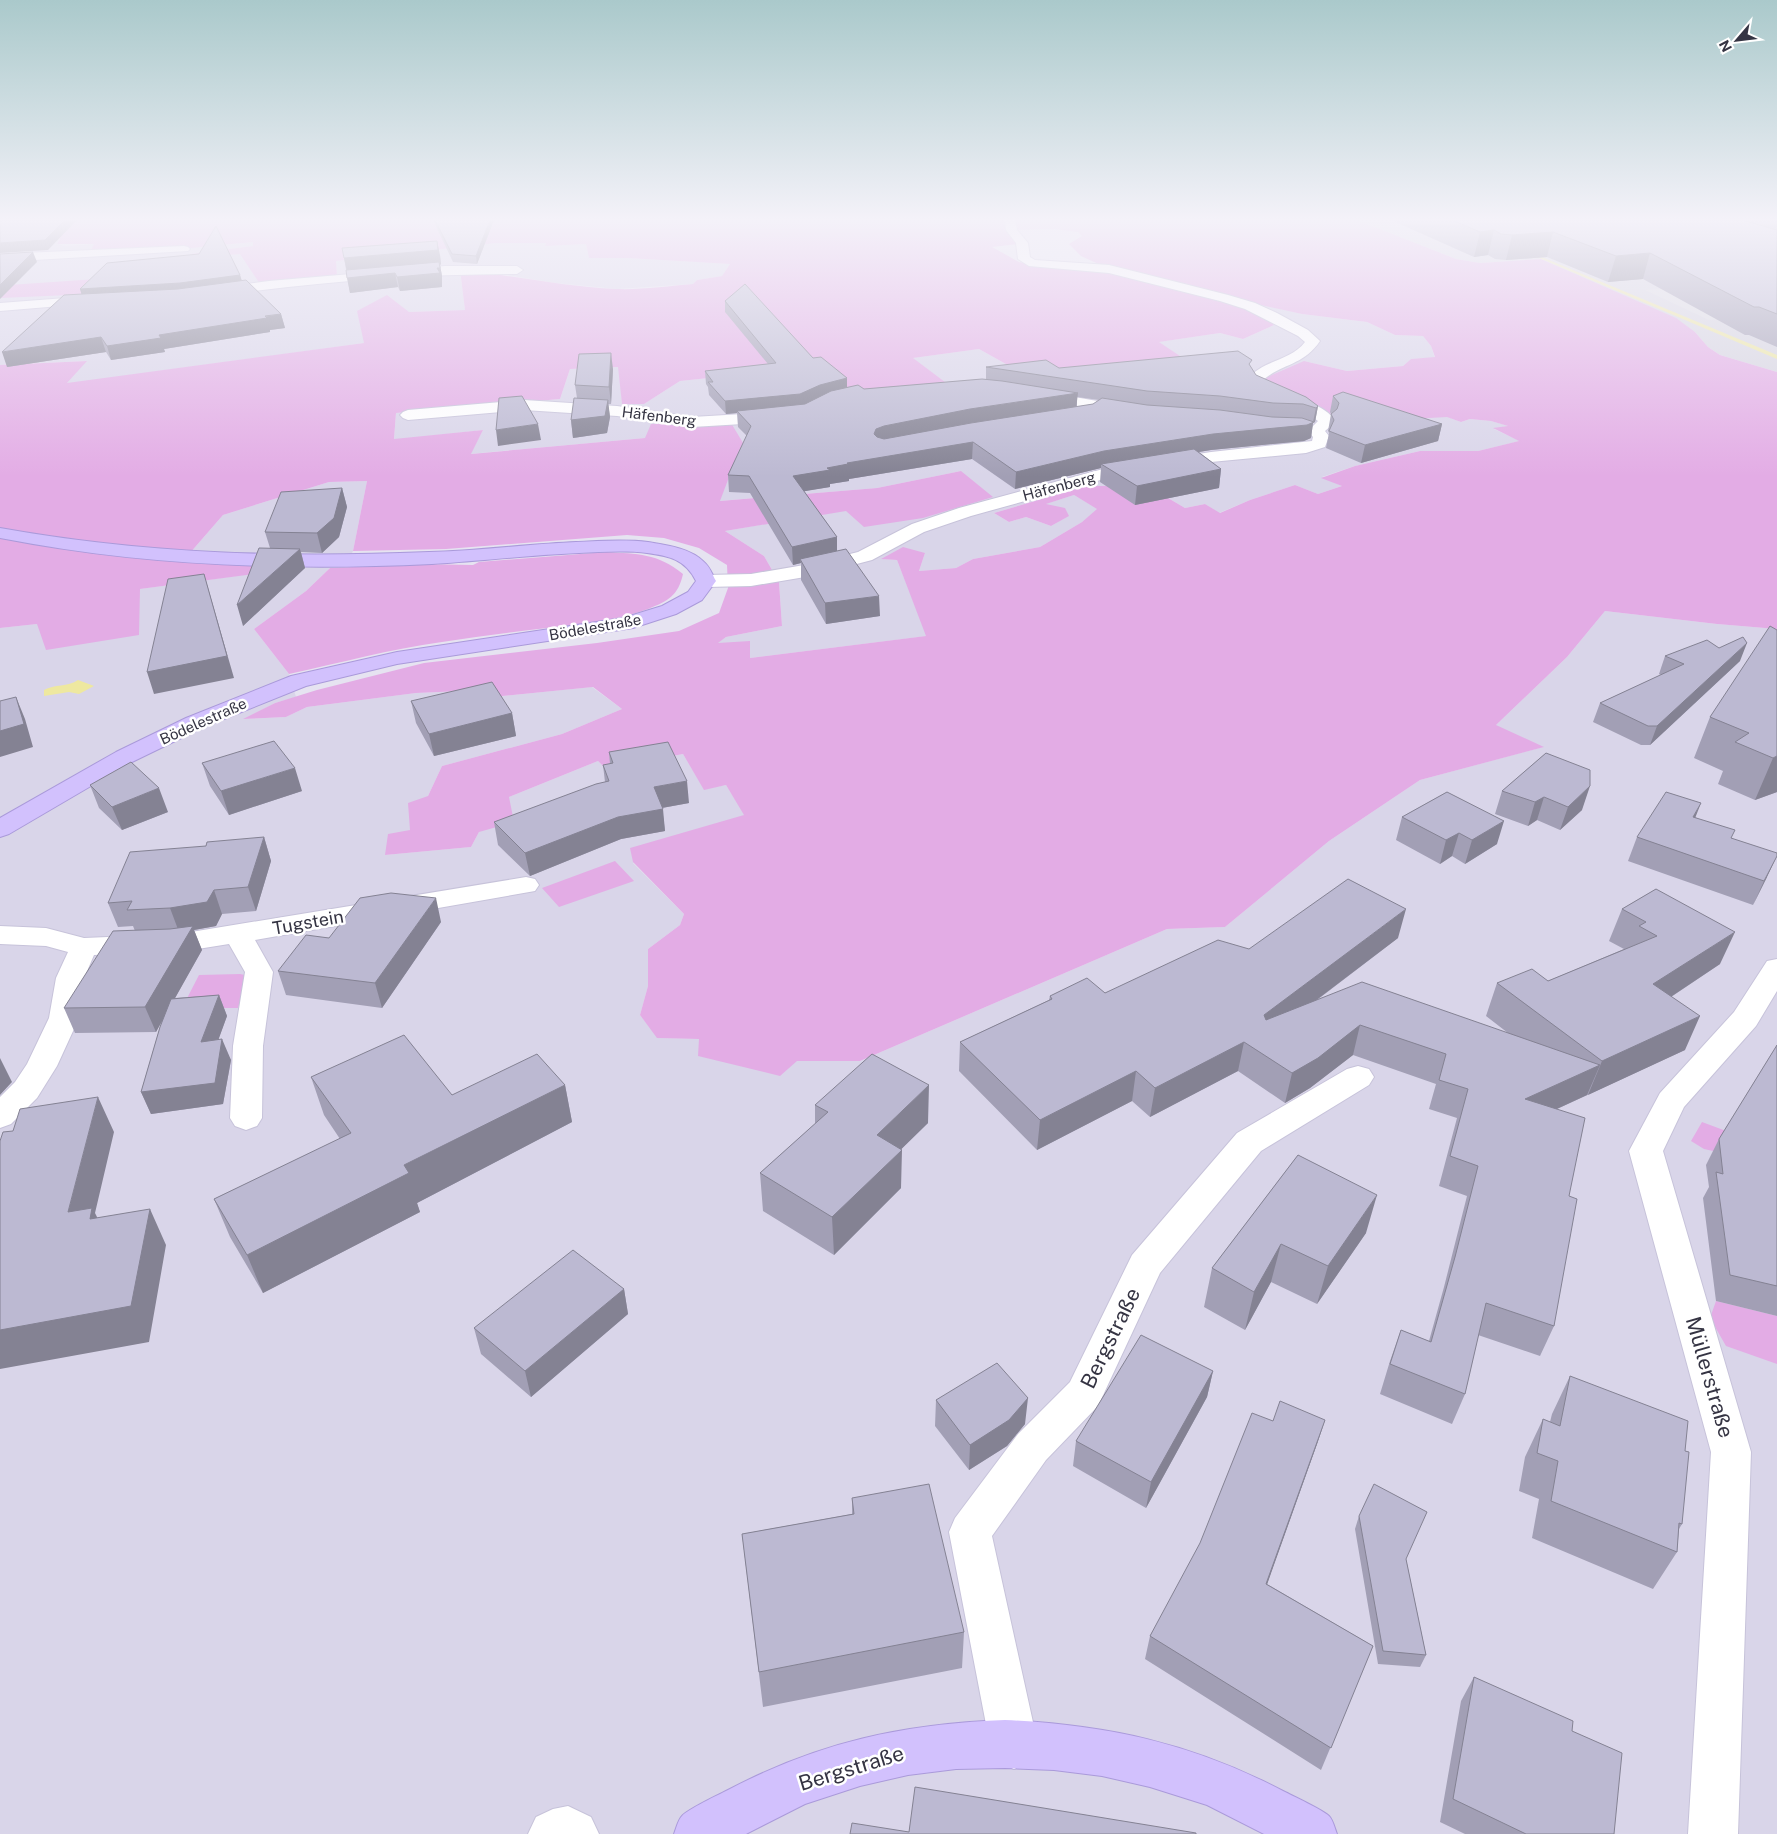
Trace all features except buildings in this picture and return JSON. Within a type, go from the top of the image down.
[{"type":"main road","points":[[0,533],[52,542],[144,553],[302,561],[433,558],[564,548],[628,546],[655,549],[680,555],[697,565],[706,581]]},
{"type":"main road","name":"Bödelestraße","points":[[0,829],[124,757],[176,731],[299,681],[397,658],[626,624],[670,610],[695,596],[706,581]]},
{"type":"main road","name":"Bergstraße","points":[[699,1834],[734,1813],[814,1776],[916,1749],[978,1743],[1116,1755],[1154,1764],[1197,1777],[1246,1798],[1312,1834]]},
{"type":"street","points":[[0,308],[31,306]]},
{"type":"street","name":"Häfenberg","points":[[706,581],[750,580],[811,570],[865,556],[918,528],[965,512],[1080,479],[1211,457],[1306,448],[1319,444],[1321,436],[1308,429],[1325,424],[1326,418],[1309,408],[1259,386],[1255,379],[1260,374],[1297,358],[1308,349],[1313,341],[1303,333],[1249,306]]},
{"type":"street","points":[[1021,393],[1137,413]]},
{"type":"street","name":"Häfenberg","points":[[408,415],[524,405],[617,411],[692,422],[790,415]]},
{"type":"street","points":[[1064,417],[1114,409]]},
{"type":"street","name":"Tugstein","points":[[0,935],[46,937],[84,946],[180,943],[526,885]]},
{"type":"street","points":[[238,934],[259,972],[248,1046],[246,1118]]},
{"type":"street","points":[[0,1116],[26,1090],[41,1066],[64,1018],[70,978],[84,946]]},
{"type":"street","name":"Müllerstraße","points":[[1713,1834],[1731,1452],[1646,1151],[1671,1100],[1745,1020],[1777,968]]},
{"type":"street","name":"Bergstraße","points":[[1014,1745],[970,1532],[1032,1447],[1084,1394],[1130,1300],[1145,1264],[1249,1142],[1358,1077]]},
{"type":"street","points":[[553,1834],[568,1831],[574,1834]]},
{"type":"shaded area","points":[[0,306],[464,306],[465,310],[409,312],[364,343],[66,384],[86,361],[0,365]]},
{"type":"shaded area","points":[[367,306],[401,306],[409,312],[465,310],[464,306],[1255,306],[1274,325],[1243,339],[1220,333],[1159,342],[1189,362],[1091,375],[1072,367],[1022,373],[979,349],[913,358],[953,388],[837,426],[823,366],[680,381],[644,404],[622,404],[618,367],[570,369],[560,399],[396,413],[394,439],[483,430],[471,454],[645,438],[651,424],[731,423],[757,466],[731,472],[720,501],[877,488],[961,471],[993,497],[923,518],[864,527],[846,511],[725,531],[764,556],[779,582],[782,626],[726,637],[718,643],[750,641],[750,658],[926,636],[897,560],[881,559],[903,547],[925,553],[919,571],[956,568],[973,559],[1040,547],[1082,522],[1097,509],[1074,495],[1046,504],[1065,508],[1069,516],[1051,526],[1026,517],[1009,522],[994,513],[1087,486],[1106,486],[1168,498],[1185,508],[1205,504],[1220,513],[1250,500],[1295,485],[1318,494],[1342,486],[1321,478],[1355,466],[1420,451],[1478,451],[1519,441],[1493,428],[1508,426],[1491,421],[1470,419],[1461,422],[1447,417],[1358,422],[1329,415],[1264,382],[1265,378],[1304,361],[1347,371],[1403,366],[1411,359],[1435,357],[1431,346],[1423,336],[1395,335],[1367,322],[1302,314],[1264,306],[1648,306],[1676,318],[1695,332],[1708,347],[1720,355],[1777,372],[1777,629],[1605,611],[1567,657],[1496,725],[1544,747],[1420,780],[1329,841],[1225,927],[1167,929],[860,1061],[797,1061],[780,1076],[698,1056],[699,1039],[657,1038],[640,1015],[648,986],[648,949],[680,925],[684,914],[633,862],[630,848],[744,815],[726,785],[704,790],[683,754],[606,769],[598,761],[509,797],[514,822],[479,832],[471,847],[385,855],[388,834],[410,830],[408,803],[428,796],[442,766],[562,734],[622,709],[593,687],[463,700],[463,691],[416,693],[307,707],[286,717],[243,719],[275,703],[317,690],[424,663],[597,643],[679,631],[719,613],[728,588],[727,565],[699,548],[664,538],[627,535],[446,549],[353,551],[367,481],[329,482],[223,515],[183,561],[291,569],[140,589],[139,635],[46,650],[37,624],[0,628],[0,365],[87,361],[67,383],[364,343],[357,311]]},
{"type":"shaded area","points":[[1255,306],[1266,306],[1302,314],[1367,322],[1395,335],[1423,336],[1431,346],[1435,358],[1411,359],[1403,366],[1347,371],[1304,361],[1461,422],[1470,419],[1491,421],[1509,426],[1494,429],[1520,441],[1478,451],[1420,451],[1355,466],[1322,477],[1342,486],[1318,494],[1295,485],[1219,513],[1205,504],[1185,508],[1168,498],[1135,505],[1106,486],[1087,486],[994,513],[1009,522],[1026,517],[1051,526],[1068,516],[1045,504],[1074,495],[1098,509],[1082,522],[1040,547],[973,559],[956,568],[919,571],[925,553],[883,559],[897,560],[927,636],[750,658],[717,643],[726,637],[782,626],[779,582],[764,556],[725,531],[846,510],[961,471],[877,488],[719,501],[731,472],[645,438],[470,454],[483,430],[394,440],[396,413],[560,399],[570,369],[619,367],[622,403],[644,404],[680,381],[823,366],[953,388],[912,358],[979,349],[1022,373],[1072,367],[1091,375],[1188,362],[1158,342],[1220,333],[1243,339],[1274,325]]},
{"type":"shaded area","points":[[1640,306],[1777,306],[1777,372],[1720,355],[1708,347],[1695,332]]},
{"type":"shaded area","points":[[1678,306],[1729,306],[1754,317],[1709,320]]},
{"type":"shaded area","points":[[367,481],[353,551],[345,568],[330,568],[306,591],[254,629],[289,674],[296,697],[275,703],[245,719],[286,717],[307,707],[416,693],[463,691],[463,700],[592,687],[622,709],[562,734],[442,766],[410,830],[385,855],[471,847],[479,832],[509,797],[598,761],[606,769],[683,754],[704,789],[726,785],[745,815],[633,863],[684,914],[680,925],[648,949],[648,986],[640,1015],[658,1038],[700,1039],[797,1061],[860,1061],[1167,929],[1225,927],[1329,841],[1420,780],[1543,747],[1495,726],[1567,657],[1605,611],[1777,629],[1777,1834],[0,1834],[0,628],[37,624],[140,589],[287,569],[183,561],[223,515],[329,482]]},
{"type":"shaded area","points":[[606,552],[638,554],[656,558],[674,567],[683,574],[678,588],[671,597],[661,603],[636,613],[611,619],[423,645],[289,674],[254,629],[306,591],[330,568],[421,564],[473,565],[479,562]]},
{"type":"shaded area","points":[[78,680],[94,686],[79,694],[69,692],[44,696],[44,690],[48,688],[70,684]]},
{"type":"shaded area","points":[[615,861],[634,881],[559,907],[542,888]]},
{"type":"shaded area","points":[[199,975],[245,975],[246,979],[238,1008],[182,1008]]},
{"type":"shaded area","points":[[1702,1122],[1777,1150],[1777,1165],[1704,1149],[1691,1141]]},
{"type":"shaded area","points":[[1716,1301],[1777,1316],[1777,1364],[1726,1346],[1710,1318]]},
{"type":"waterway","points":[[1656,306],[1777,357]]}]
